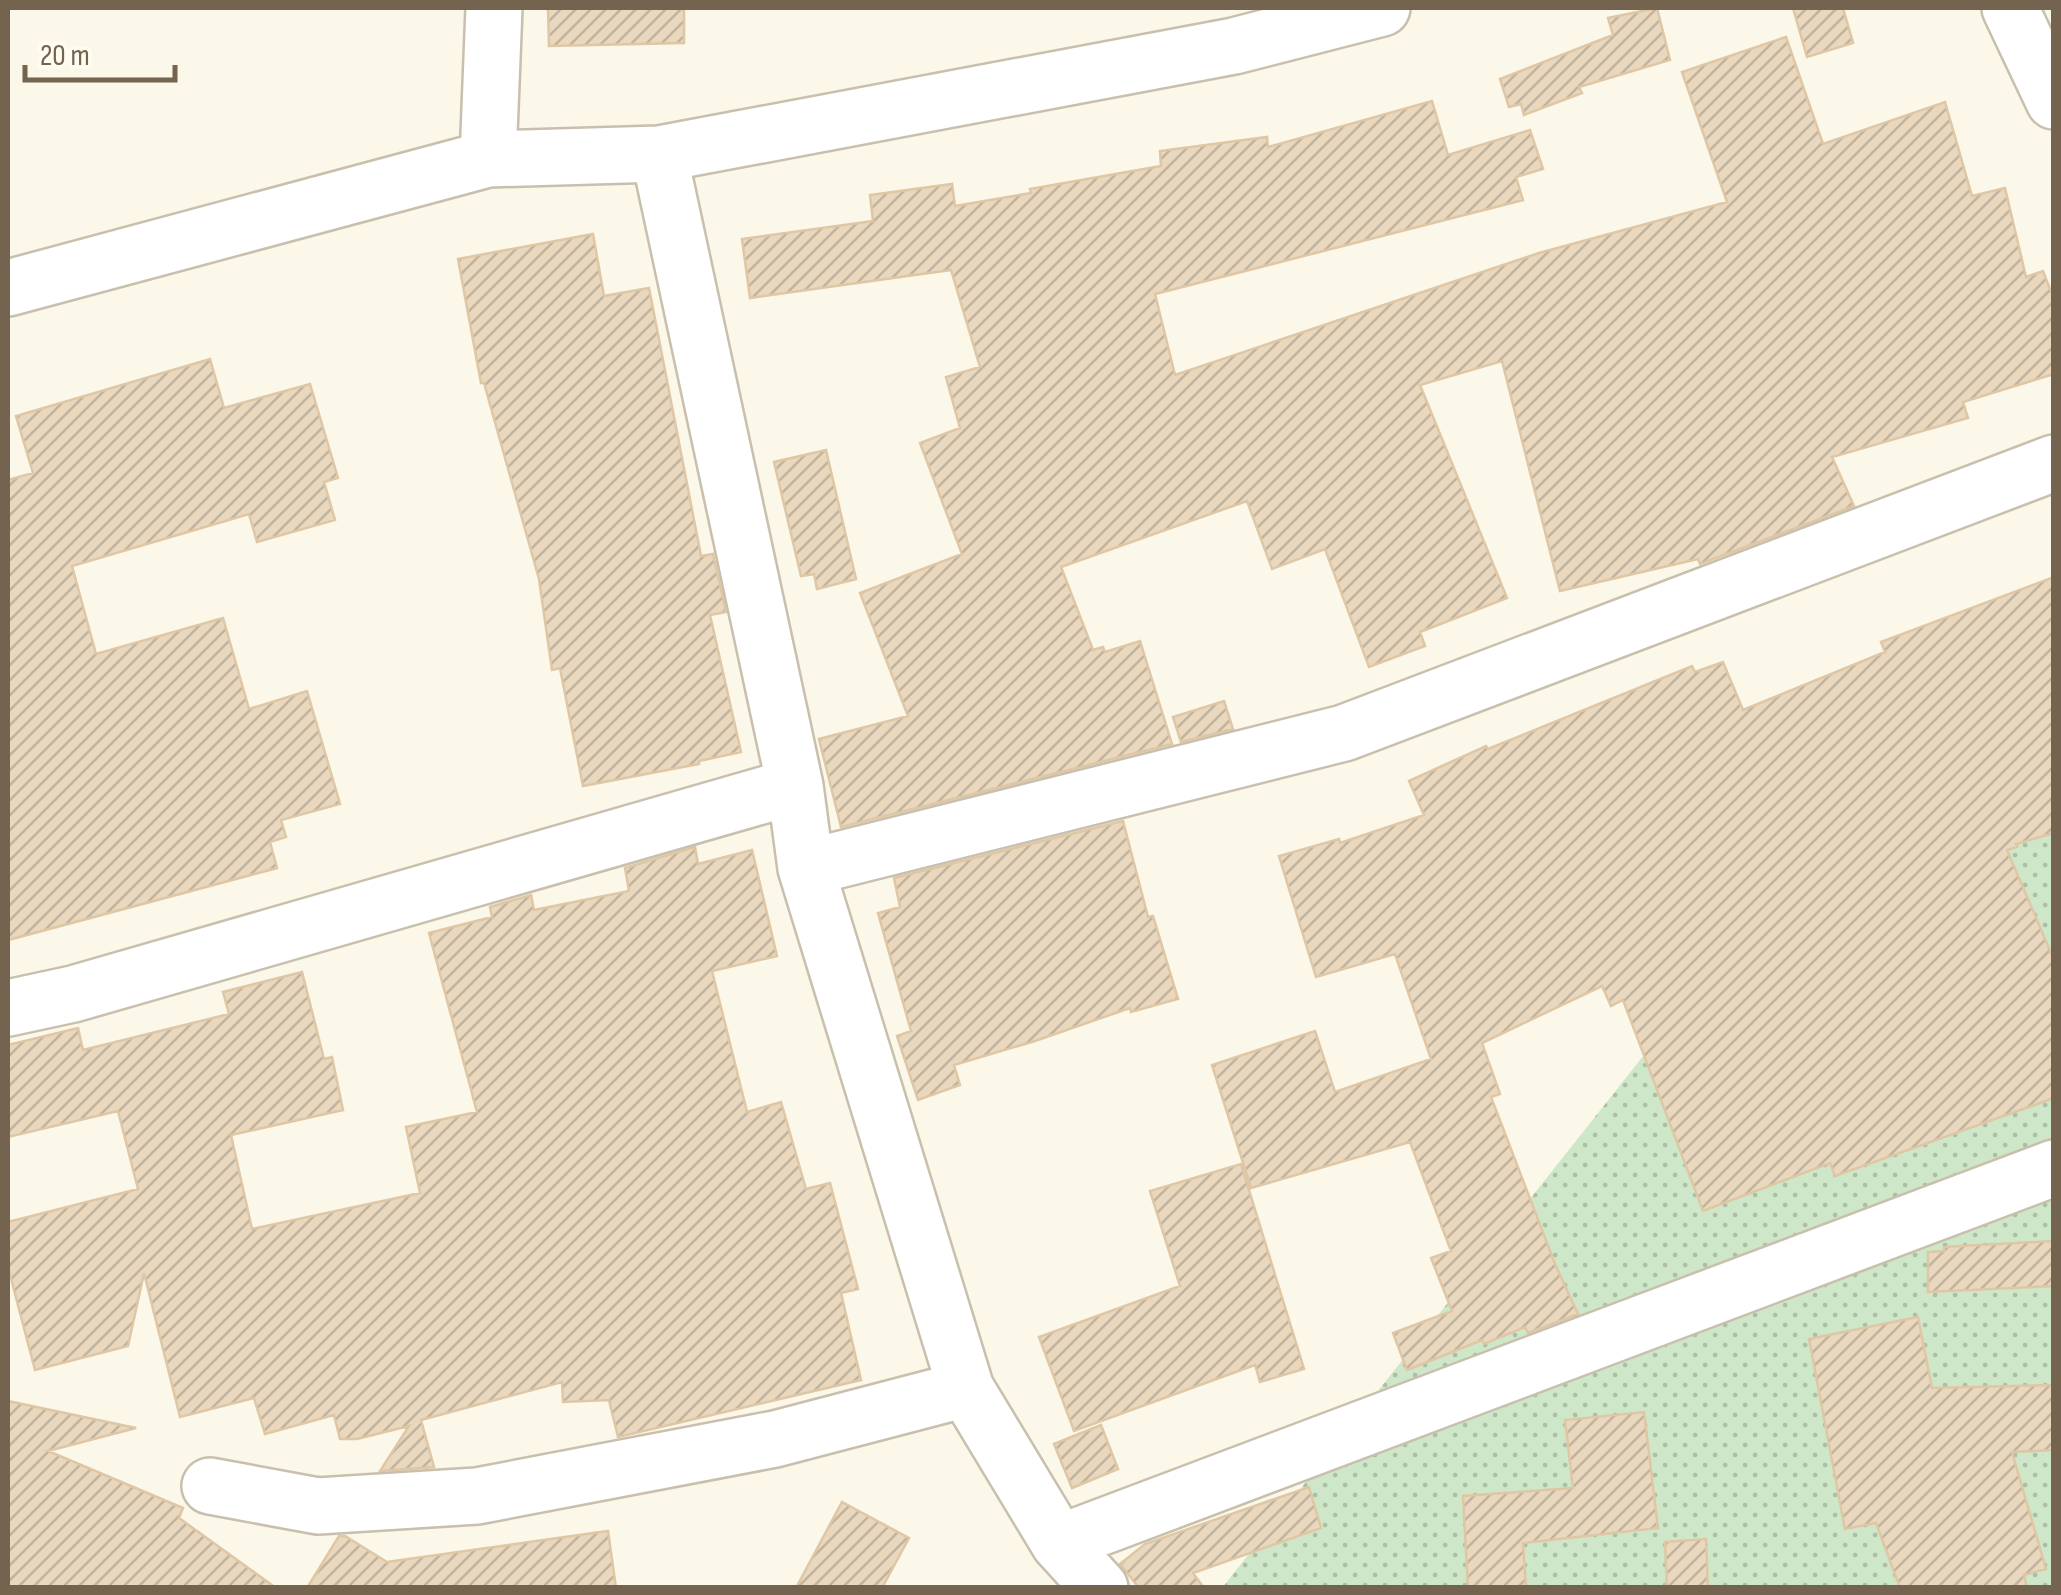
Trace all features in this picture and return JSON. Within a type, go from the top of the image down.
[{"type":"street","points":[[488,159],[494,8]]},
{"type":"street","points":[[8,288],[488,159],[659,154],[1234,46],[1382,8]]},
{"type":"street","points":[[2010,8],[2054,101]]},
{"type":"street","points":[[659,154],[795,786],[806,868],[966,1389],[1059,1542],[1100,1588]]},
{"type":"street","points":[[806,868],[1344,733],[2054,463]]},
{"type":"street","points":[[8,1008],[72,994],[795,786]]},
{"type":"street","points":[[1059,1542],[2054,1168]]},
{"type":"street","points":[[210,1486],[318,1506],[477,1496],[775,1440],[966,1389]]},
{"type":"green space","points":[[1929,695],[2053,792],[2053,1587],[1222,1588]]},
{"type":"building","points":[[548,8],[684,8],[684,43],[549,46]]},
{"type":"building","points":[[1657,8],[1670,60],[1579,87],[1582,93],[1524,115],[1521,104],[1509,107],[1500,79],[1613,35],[1608,18]]},
{"type":"building","points":[[1793,8],[1843,8],[1853,43],[1807,57]]},
{"type":"building","points":[[1786,37],[1823,144],[1945,102],[1972,196],[2005,188],[2026,277],[2043,271],[2054,299],[2054,374],[1963,402],[1968,418],[1832,457],[1854,506],[1700,564],[1698,559],[1560,591],[1502,361],[1420,385],[1507,598],[1420,632],[1425,646],[1369,667],[1325,549],[1272,569],[1247,501],[1061,567],[1093,650],[1103,647],[1105,652],[1140,641],[1172,744],[841,827],[819,739],[908,716],[860,593],[962,554],[920,443],[960,428],[946,377],[980,367],[951,270],[750,298],[742,239],[873,221],[870,195],[952,184],[955,206],[1161,166],[1160,151],[1267,137],[1268,147],[1432,101],[1448,155],[1530,130],[1543,169],[1516,177],[1523,200],[1155,294],[1175,375],[1539,253],[1727,202],[1682,72]]},
{"type":"building","points":[[593,234],[604,296],[649,288],[701,556],[713,554],[726,612],[710,615],[741,752],[583,786],[560,668],[552,670],[539,579],[481,383],[458,259]]},
{"type":"building","points":[[210,359],[224,408],[310,384],[338,478],[324,482],[335,520],[257,542],[249,514],[72,566],[96,654],[223,618],[249,709],[307,691],[340,804],[281,820],[286,837],[270,842],[277,868],[8,940],[8,480],[33,473],[16,416]]},
{"type":"building","points":[[826,450],[856,579],[817,589],[814,574],[801,576],[774,462]]},
{"type":"building","points":[[2054,577],[2054,833],[2007,850],[2054,960],[2054,1098],[1835,1176],[1830,1163],[1703,1211],[1623,1000],[1611,1006],[1602,986],[1482,1043],[1500,1094],[1491,1097],[1578,1314],[1528,1333],[1525,1327],[1484,1344],[1482,1340],[1407,1370],[1393,1333],[1452,1311],[1431,1258],[1451,1251],[1410,1142],[1251,1188],[1212,1065],[1315,1031],[1335,1092],[1431,1059],[1395,954],[1316,977],[1279,856],[1339,839],[1340,843],[1424,815],[1409,781],[1486,746],[1488,749],[1692,666],[1695,672],[1723,662],[1743,710],[1885,652],[1881,642]]},
{"type":"building","points":[[1224,701],[1233,729],[1181,742],[1173,717]]},
{"type":"building","points":[[1123,821],[1148,917],[1153,916],[1178,999],[1131,1012],[1130,1008],[954,1065],[960,1085],[918,1100],[897,1036],[911,1031],[878,913],[900,907],[894,878]]},
{"type":"building","points":[[695,847],[698,864],[752,850],[777,956],[712,971],[747,1112],[781,1102],[806,1189],[830,1183],[858,1289],[841,1293],[861,1380],[618,1437],[609,1400],[563,1402],[562,1382],[421,1420],[434,1467],[380,1471],[409,1426],[357,1439],[340,1439],[334,1415],[265,1434],[254,1398],[180,1417],[144,1273],[128,1346],[35,1370],[8,1267],[8,1222],[138,1189],[118,1111],[8,1137],[8,1045],[78,1028],[83,1050],[229,1014],[223,992],[302,972],[324,1059],[332,1057],[343,1110],[231,1135],[252,1229],[420,1193],[406,1127],[477,1112],[429,933],[492,917],[490,907],[531,895],[534,910],[629,891],[625,868]]},
{"type":"building","points":[[1241,1164],[1304,1369],[1260,1382],[1255,1365],[1074,1431],[1039,1337],[1180,1286],[1150,1191]]},
{"type":"building","points":[[2054,1241],[2054,1286],[1928,1292],[1928,1252],[1944,1251],[1944,1247]]},
{"type":"building","points":[[1918,1317],[1932,1388],[2054,1385],[2054,1450],[2012,1452],[2046,1569],[2024,1575],[2027,1588],[1900,1588],[1876,1523],[1845,1529],[1809,1339]]},
{"type":"building","points":[[8,1401],[136,1428],[48,1451],[183,1508],[179,1518],[276,1588],[8,1588]]},
{"type":"building","points":[[1644,1412],[1658,1528],[1523,1543],[1526,1588],[1468,1588],[1463,1496],[1573,1488],[1565,1420]]},
{"type":"building","points":[[1101,1425],[1118,1469],[1072,1488],[1054,1444]]},
{"type":"building","points":[[1309,1487],[1321,1528],[1193,1573],[1204,1588],[1139,1588],[1120,1564],[1145,1544]]},
{"type":"building","points":[[842,1502],[909,1538],[882,1588],[796,1588]]},
{"type":"building","points":[[608,1531],[616,1588],[307,1588],[339,1536],[387,1562]]},
{"type":"building","points":[[1706,1539],[1708,1588],[1667,1588],[1665,1542]]}]
